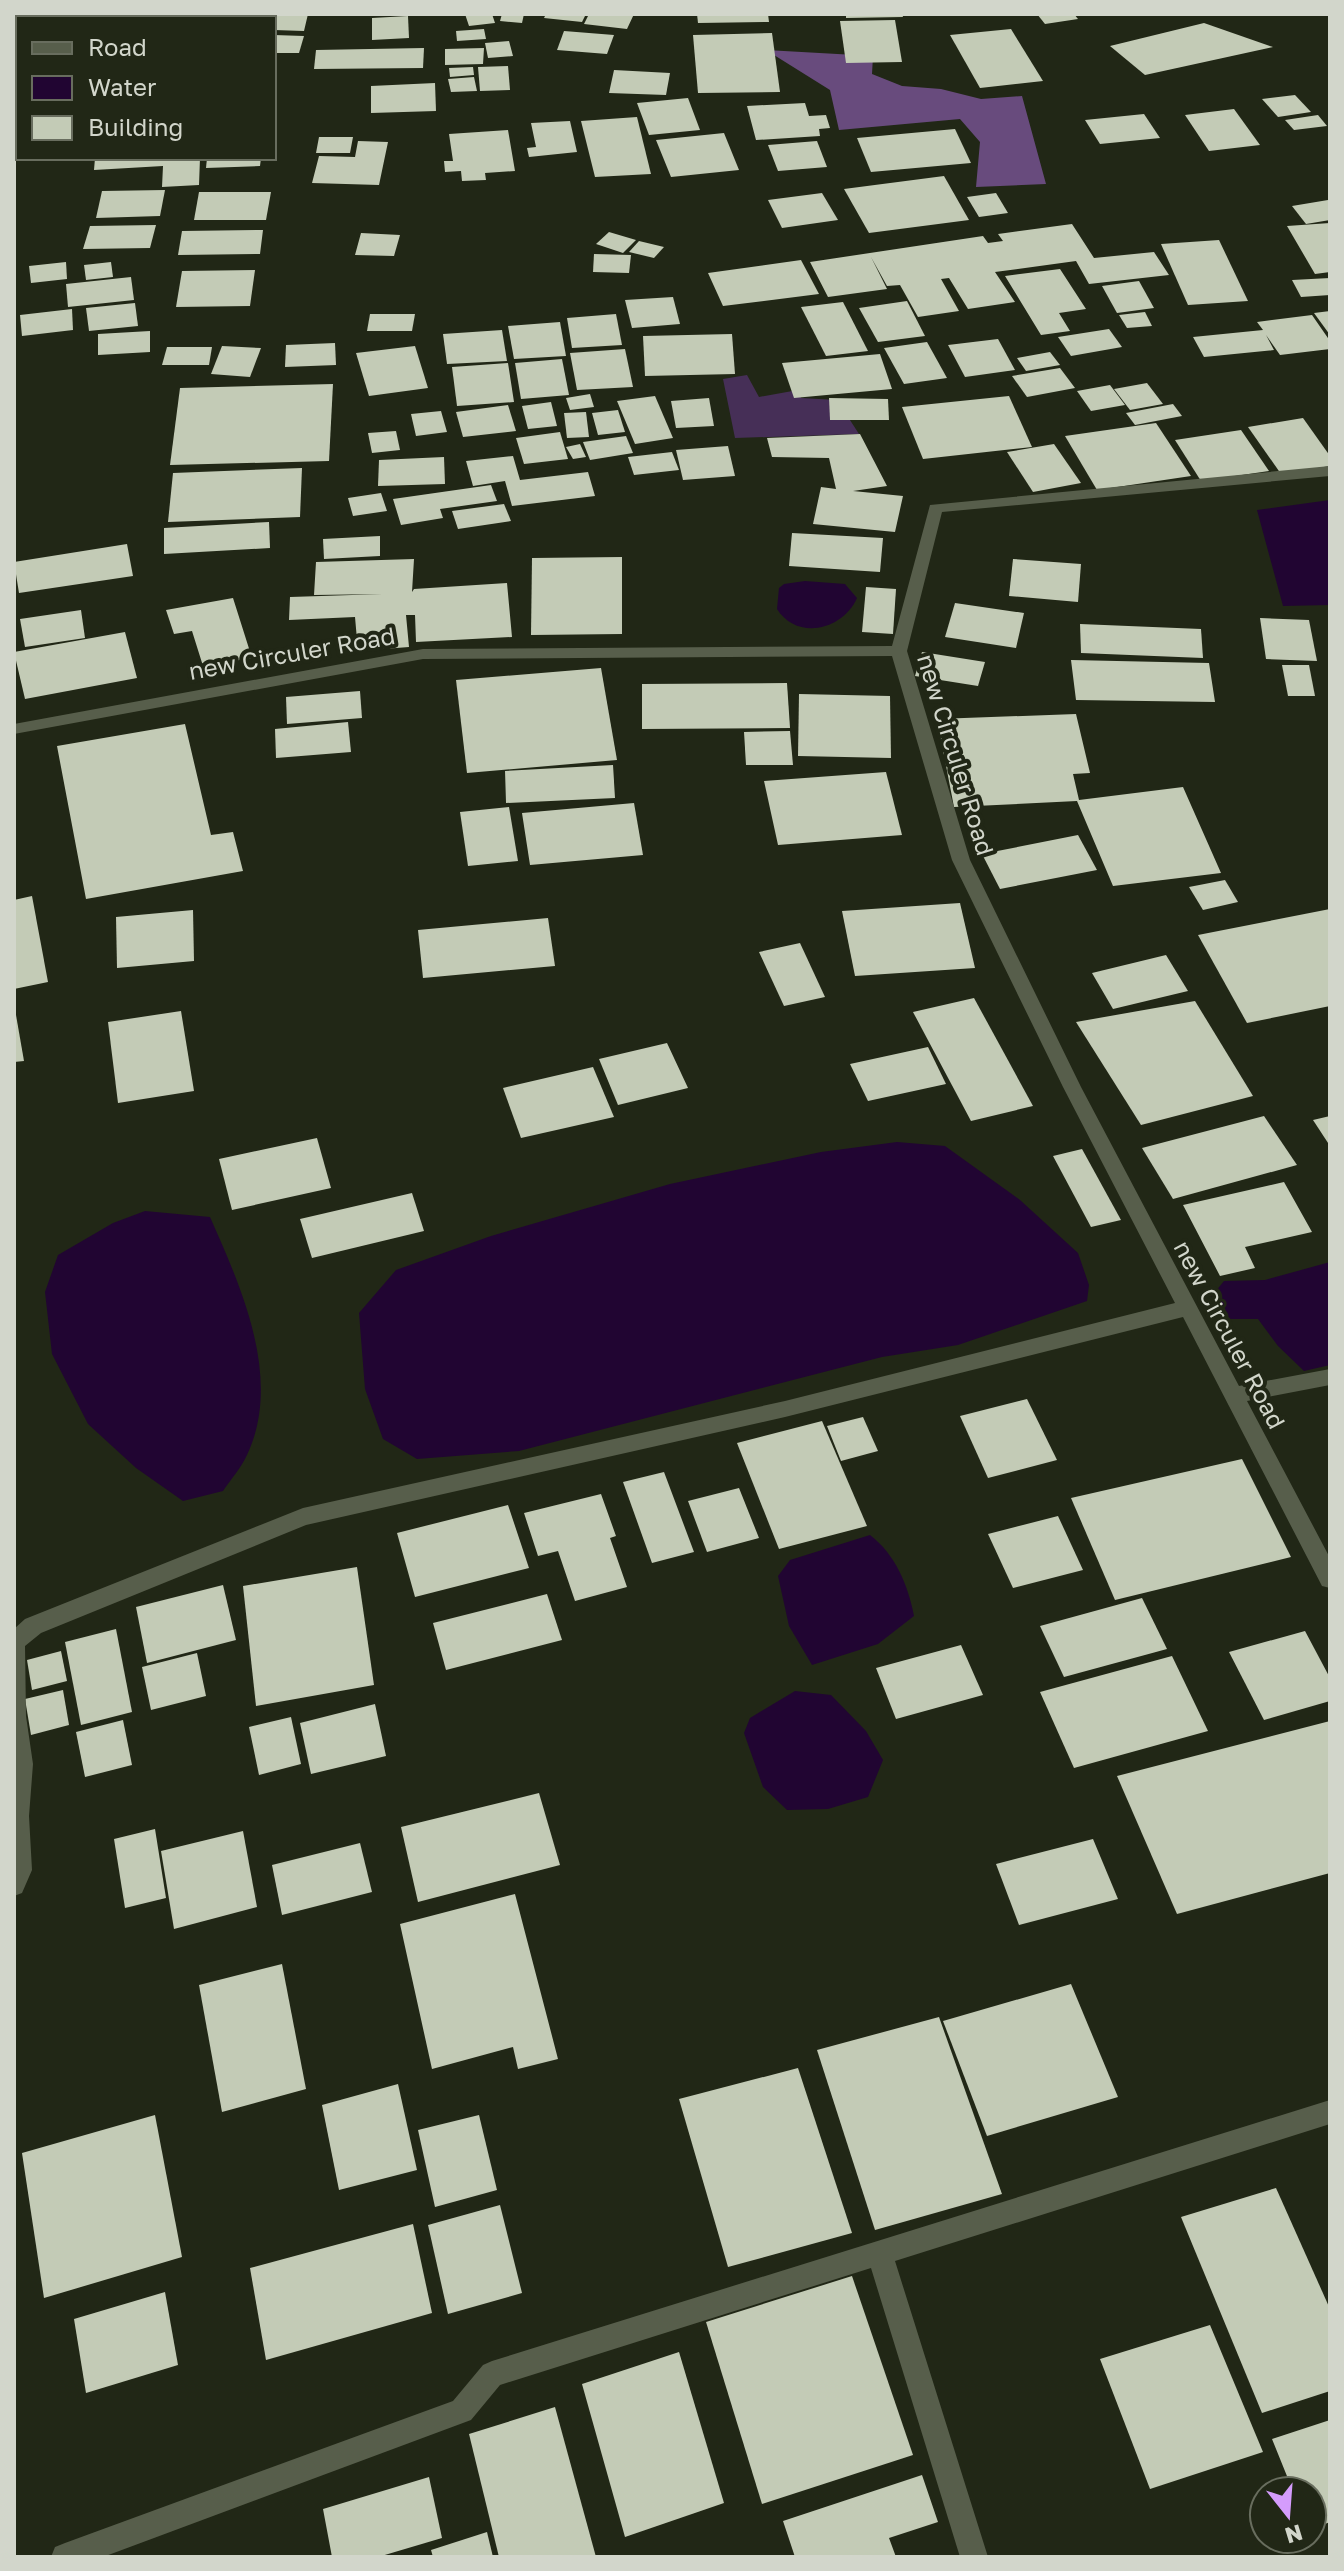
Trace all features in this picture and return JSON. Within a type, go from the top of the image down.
[{"type":"street","points":[[899,651],[935,508],[1330,471]]},
{"type":"street","name":"new Circuler Road","points":[[14,729],[423,654],[899,651],[961,860],[1072,1087],[1330,1579]]},
{"type":"street","points":[[14,1885],[20,1870],[17,1816],[22,1764],[15,1716],[14,1642],[33,1626],[303,1517],[785,1409],[1188,1308]]},
{"type":"street","points":[[1234,1395],[1330,1377]]},
{"type":"street","points":[[65,2557],[462,2411],[492,2374],[1330,2112]]},
{"type":"street","points":[[879,2251],[974,2557]]},
{"type":"shaded area","points":[[766,50],[873,56],[872,74],[902,86],[941,89],[981,99],[1022,96],[1046,184],[976,187],[980,142],[960,119],[839,130],[830,90]]},
{"type":"shaded area","points":[[747,375],[759,397],[798,390],[801,398],[837,400],[859,434],[735,438],[723,379]]},
{"type":"water","points":[[1330,500],[1330,605],[1283,606],[1257,510]]},
{"type":"water","points":[[805,581],[845,584],[857,598],[841,618],[831,624],[819,628],[796,625],[777,609],[779,588],[784,584]]},
{"type":"water","points":[[897,1142],[945,1146],[1020,1200],[1078,1253],[1089,1285],[1087,1301],[958,1345],[882,1357],[519,1451],[417,1459],[383,1439],[365,1389],[359,1313],[396,1270],[491,1236],[670,1184],[821,1152]]},
{"type":"water","points":[[145,1211],[210,1217],[245,1303],[259,1365],[261,1396],[257,1426],[245,1460],[223,1491],[183,1501],[136,1468],[88,1424],[52,1354],[45,1292],[58,1255],[113,1223]]},
{"type":"water","points":[[1330,1262],[1330,1365],[1304,1371],[1278,1346],[1258,1319],[1221,1319],[1211,1297],[1224,1281],[1265,1280]]},
{"type":"water","points":[[870,1535],[887,1551],[899,1571],[914,1616],[878,1644],[812,1665],[789,1626],[778,1576],[790,1560]]},
{"type":"water","points":[[795,1691],[831,1695],[866,1731],[883,1760],[868,1797],[828,1809],[787,1810],[763,1787],[744,1733],[750,1718]]},
{"type":"building","points":[[14,14],[30,14],[16,16],[14,67]]},
{"type":"building","points":[[36,14],[104,16],[36,16]]},
{"type":"building","points":[[308,14],[304,31],[276,30],[276,16],[210,16]]},
{"type":"building","points":[[465,14],[492,14],[495,23],[469,26]]},
{"type":"building","points":[[502,14],[524,14],[522,23],[500,21]]},
{"type":"building","points":[[546,14],[586,14],[582,22],[544,18]]},
{"type":"building","points":[[589,14],[634,14],[627,29],[584,24]]},
{"type":"building","points":[[697,14],[768,14],[769,22],[698,23]]},
{"type":"building","points":[[846,14],[902,14],[903,17],[846,18]]},
{"type":"building","points":[[1037,14],[1074,14],[1078,19],[1045,24]]},
{"type":"building","points":[[408,16],[409,38],[372,40],[372,18]]},
{"type":"building","points":[[895,20],[902,62],[846,63],[840,21]]},
{"type":"building","points":[[1204,23],[1273,47],[1145,75],[1110,46]]},
{"type":"building","points":[[484,29],[486,39],[457,41],[456,31]]},
{"type":"building","points":[[1011,29],[1043,81],[980,88],[950,35]]},
{"type":"building","points":[[564,31],[614,35],[607,54],[557,50]]},
{"type":"building","points":[[772,33],[780,92],[698,93],[693,35]]},
{"type":"building","points":[[276,35],[304,36],[299,53],[276,53]]},
{"type":"building","points":[[509,41],[513,56],[488,58],[485,43]]},
{"type":"building","points":[[424,48],[423,68],[314,69],[316,50]]},
{"type":"building","points":[[484,48],[483,64],[445,65],[445,49]]},
{"type":"building","points":[[508,66],[510,90],[480,91],[478,67]]},
{"type":"building","points":[[473,67],[474,75],[450,77],[449,68]]},
{"type":"building","points":[[614,70],[670,73],[666,95],[609,93]]},
{"type":"building","points":[[14,71],[16,71],[16,121]]},
{"type":"building","points":[[474,77],[477,91],[451,92],[448,79]]},
{"type":"building","points":[[435,83],[436,111],[371,113],[371,86]]},
{"type":"building","points":[[1295,95],[1311,112],[1278,117],[1262,99]]},
{"type":"building","points":[[688,98],[700,130],[649,135],[637,103]]},
{"type":"building","points":[[805,103],[809,116],[826,115],[830,128],[819,129],[820,136],[756,140],[747,106]]},
{"type":"building","points":[[1234,109],[1260,145],[1209,151],[1185,115]]},
{"type":"building","points":[[1144,114],[1160,138],[1100,144],[1085,120]]},
{"type":"building","points":[[1318,115],[1327,126],[1294,130],[1285,120]]},
{"type":"building","points":[[637,117],[651,174],[595,177],[581,121]]},
{"type":"building","points":[[570,121],[577,152],[529,157],[527,148],[536,147],[531,123]]},
{"type":"building","points":[[955,129],[971,163],[871,172],[857,138]]},
{"type":"building","points":[[508,130],[515,171],[485,173],[486,180],[462,181],[461,171],[445,172],[444,161],[453,161],[449,134]]},
{"type":"building","points":[[724,133],[739,170],[671,177],[656,140]]},
{"type":"building","points":[[319,137],[353,137],[350,153],[316,153]]},
{"type":"building","points":[[358,141],[388,142],[379,185],[312,183],[319,156],[355,157]]},
{"type":"building","points":[[817,141],[827,167],[778,171],[768,145]]},
{"type":"building","points":[[95,160],[200,160],[199,185],[162,187],[163,166],[94,170]]},
{"type":"building","points":[[207,160],[261,160],[260,166],[206,168]]},
{"type":"building","points":[[944,176],[969,220],[869,233],[844,189]]},
{"type":"building","points":[[165,190],[160,216],[96,218],[102,191]]},
{"type":"building","points":[[199,192],[271,192],[266,220],[194,220]]},
{"type":"building","points":[[822,193],[838,220],[782,228],[768,200]]},
{"type":"building","points":[[996,193],[1008,213],[979,217],[967,197]]},
{"type":"building","points":[[1328,200],[1330,220],[1306,224],[1292,206]]},
{"type":"building","points":[[1330,223],[1330,272],[1315,274],[1287,226]]},
{"type":"building","points":[[1072,224],[1094,258],[1154,252],[1169,275],[1089,284],[1076,261],[995,272],[1015,302],[968,309],[949,278],[941,279],[959,311],[918,317],[900,285],[887,286],[871,257],[887,289],[828,297],[810,262],[983,236],[988,243],[1003,241],[998,234]]},
{"type":"building","points":[[156,225],[150,248],[83,249],[90,226]]},
{"type":"building","points":[[263,230],[260,254],[178,255],[182,231]]},
{"type":"building","points":[[609,232],[636,240],[623,253],[596,244]]},
{"type":"building","points":[[361,233],[400,235],[394,256],[355,255]]},
{"type":"building","points":[[1219,240],[1248,301],[1188,305],[1161,244]]},
{"type":"building","points":[[639,241],[664,247],[654,258],[629,252]]},
{"type":"building","points":[[594,254],[631,255],[629,273],[593,272]]},
{"type":"building","points":[[801,260],[819,294],[723,306],[708,273]]},
{"type":"building","points":[[66,262],[67,279],[31,283],[29,266]]},
{"type":"building","points":[[111,262],[113,277],[86,280],[84,265]]},
{"type":"building","points":[[1060,269],[1086,309],[1059,313],[1070,331],[1041,335],[1005,276]]},
{"type":"building","points":[[255,270],[250,306],[176,307],[182,271]]},
{"type":"building","points":[[131,277],[134,300],[68,307],[66,284]]},
{"type":"building","points":[[1330,278],[1330,295],[1301,297],[1292,280]]},
{"type":"building","points":[[1139,281],[1154,308],[1117,313],[1102,286]]},
{"type":"building","points":[[673,297],[680,324],[632,328],[625,300]]},
{"type":"building","points":[[907,301],[925,336],[878,342],[859,308]]},
{"type":"building","points":[[843,302],[868,351],[826,356],[801,307]]},
{"type":"building","points":[[135,303],[138,326],[89,331],[86,308]]},
{"type":"building","points":[[72,309],[73,330],[22,336],[20,315]]},
{"type":"building","points":[[1330,311],[1330,335],[1314,313]]},
{"type":"building","points":[[1145,312],[1152,326],[1127,328],[1119,315]]},
{"type":"building","points":[[370,314],[415,314],[412,331],[367,331]]},
{"type":"building","points":[[616,314],[622,345],[572,348],[567,318]]},
{"type":"building","points":[[1312,315],[1330,341],[1330,349],[1280,355],[1266,335],[1274,350],[1204,357],[1193,337],[1263,330],[1257,322]]},
{"type":"building","points":[[560,322],[566,356],[514,359],[508,326]]},
{"type":"building","points":[[1109,329],[1122,347],[1071,356],[1058,337]]},
{"type":"building","points":[[502,330],[507,361],[447,364],[443,334]]},
{"type":"building","points":[[150,331],[150,352],[98,355],[98,334]]},
{"type":"building","points":[[732,334],[735,374],[645,376],[643,336]]},
{"type":"building","points":[[998,339],[1015,370],[965,377],[948,345]]},
{"type":"building","points":[[927,342],[947,378],[904,384],[884,348]]},
{"type":"building","points":[[335,343],[336,365],[285,367],[286,345]]},
{"type":"building","points":[[222,346],[261,348],[250,377],[211,374]]},
{"type":"building","points":[[415,346],[428,388],[369,396],[356,353]]},
{"type":"building","points":[[167,347],[212,347],[209,365],[162,365]]},
{"type":"building","points":[[625,349],[633,387],[577,390],[570,353]]},
{"type":"building","points":[[1050,352],[1060,365],[1026,371],[1017,358]]},
{"type":"building","points":[[880,354],[892,389],[794,398],[782,363]]},
{"type":"building","points":[[562,359],[569,395],[521,399],[515,363]]},
{"type":"building","points":[[508,363],[514,402],[457,406],[452,367]]},
{"type":"building","points":[[1060,368],[1075,388],[1027,397],[1012,376]]},
{"type":"building","points":[[1147,383],[1163,404],[1130,410],[1114,389]]},
{"type":"building","points":[[333,384],[329,461],[170,465],[180,388]]},
{"type":"building","points":[[1110,385],[1125,405],[1091,411],[1077,391]]},
{"type":"building","points":[[590,394],[594,407],[570,410],[566,398]]},
{"type":"building","points":[[655,396],[673,438],[635,444],[617,401]]},
{"type":"building","points":[[1009,396],[1032,447],[923,459],[902,407]]},
{"type":"building","points":[[709,398],[714,426],[676,428],[671,401]]},
{"type":"building","points":[[829,398],[888,399],[889,420],[830,420]]},
{"type":"building","points":[[551,402],[557,426],[528,429],[522,406]]},
{"type":"building","points":[[1173,404],[1182,416],[1135,425],[1126,413]]},
{"type":"building","points":[[508,405],[516,431],[463,437],[456,412]]},
{"type":"building","points":[[618,410],[625,432],[598,435],[592,413]]},
{"type":"building","points":[[441,411],[447,432],[416,436],[411,414]]},
{"type":"building","points":[[586,412],[589,437],[567,438],[564,413]]},
{"type":"building","points":[[1303,418],[1330,456],[1330,466],[1281,474],[1248,427]]},
{"type":"building","points":[[1156,423],[1191,476],[1097,490],[1065,436]]},
{"type":"building","points":[[1241,430],[1269,471],[1201,481],[1175,440]]},
{"type":"building","points":[[396,431],[400,450],[372,453],[368,433]]},
{"type":"building","points":[[560,432],[568,459],[524,464],[516,438]]},
{"type":"building","points":[[860,434],[887,486],[853,491],[903,496],[895,532],[813,524],[821,487],[836,489],[829,458],[772,457],[767,438]]},
{"type":"building","points":[[626,436],[633,453],[590,460],[583,442]]},
{"type":"building","points":[[580,444],[586,457],[573,459],[566,447]]},
{"type":"building","points":[[1054,444],[1081,483],[1033,492],[1007,452]]},
{"type":"building","points":[[728,446],[735,476],[683,480],[676,450]]},
{"type":"building","points":[[672,452],[679,470],[634,475],[628,457]]},
{"type":"building","points":[[513,456],[520,480],[588,472],[595,496],[512,506],[505,481],[473,486],[466,461]]},
{"type":"building","points":[[444,457],[445,484],[378,486],[379,460]]},
{"type":"building","points":[[302,468],[300,517],[168,522],[173,473]]},
{"type":"building","points":[[491,485],[497,501],[440,509],[443,518],[401,525],[393,499]]},
{"type":"building","points":[[381,493],[387,511],[353,516],[348,498]]},
{"type":"building","points":[[504,504],[511,521],[458,529],[452,511]]},
{"type":"building","points":[[269,522],[270,548],[164,554],[164,528]]},
{"type":"building","points":[[792,533],[883,538],[880,572],[789,566]]},
{"type":"building","points":[[380,536],[380,556],[324,559],[323,539]]},
{"type":"building","points":[[127,544],[133,576],[19,593],[14,562]]},
{"type":"building","points":[[622,557],[622,634],[531,635],[532,558]]},
{"type":"building","points":[[414,559],[412,592],[414,589],[507,583],[512,637],[416,642],[415,615],[406,615],[409,647],[358,651],[355,617],[289,620],[290,597],[383,594],[314,595],[316,562]]},
{"type":"building","points":[[1013,559],[1081,564],[1078,602],[1009,596]]},
{"type":"building","points":[[866,587],[896,589],[893,634],[862,632]]},
{"type":"building","points":[[233,598],[252,658],[203,666],[192,631],[174,634],[166,610]]},
{"type":"building","points":[[955,603],[1024,613],[1016,648],[945,637]]},
{"type":"building","points":[[81,610],[85,638],[25,647],[20,619]]},
{"type":"building","points":[[1260,618],[1309,620],[1317,661],[1266,659]]},
{"type":"building","points":[[1080,624],[1201,629],[1203,658],[1081,653]]},
{"type":"building","points":[[125,632],[137,678],[25,699],[14,652]]},
{"type":"building","points":[[922,652],[985,662],[978,686],[915,676]]},
{"type":"building","points":[[1071,660],[1209,663],[1215,702],[1076,700]]},
{"type":"building","points":[[1282,665],[1309,665],[1315,696],[1288,696]]},
{"type":"building","points":[[601,668],[617,760],[467,773],[456,680]]},
{"type":"building","points":[[787,683],[790,728],[642,729],[642,684]]},
{"type":"building","points":[[360,691],[362,718],[287,724],[286,697]]},
{"type":"building","points":[[799,694],[890,696],[891,758],[798,756]]},
{"type":"building","points":[[1076,714],[1090,773],[1073,774],[1079,800],[1183,787],[1221,873],[1113,886],[1077,801],[954,807],[937,719]]},
{"type":"building","points":[[348,722],[351,752],[276,758],[275,729]]},
{"type":"building","points":[[185,724],[211,835],[233,832],[243,871],[86,899],[57,746]]},
{"type":"building","points":[[790,731],[793,765],[746,765],[744,732]]},
{"type":"building","points":[[613,765],[615,798],[506,803],[505,771]]},
{"type":"building","points":[[886,772],[902,835],[778,845],[764,781]]},
{"type":"building","points":[[634,803],[643,855],[530,865],[522,813]]},
{"type":"building","points":[[509,807],[518,861],[468,866],[460,812]]},
{"type":"building","points":[[1078,835],[1097,870],[1000,889],[982,854]]},
{"type":"building","points":[[1225,880],[1238,902],[1203,910],[1189,887]]},
{"type":"building","points":[[32,896],[48,982],[14,989],[14,900]]},
{"type":"building","points":[[960,903],[975,968],[855,976],[842,911]]},
{"type":"building","points":[[1330,909],[1330,1006],[1247,1023],[1198,935]]},
{"type":"building","points":[[193,910],[194,961],[117,968],[116,917]]},
{"type":"building","points":[[548,918],[555,966],[423,978],[418,930]]},
{"type":"building","points":[[800,943],[825,997],[784,1006],[759,952]]},
{"type":"building","points":[[1166,955],[1188,991],[1113,1009],[1092,973]]},
{"type":"building","points":[[974,998],[1033,1106],[971,1121],[913,1012]]},
{"type":"building","points":[[1195,1001],[1253,1096],[1141,1125],[1076,1022]]},
{"type":"building","points":[[181,1011],[194,1091],[118,1103],[108,1022]]},
{"type":"building","points":[[14,1016],[24,1061],[14,1062]]},
{"type":"building","points":[[667,1043],[688,1088],[618,1105],[599,1059]]},
{"type":"building","points":[[928,1047],[946,1084],[868,1101],[850,1064]]},
{"type":"building","points":[[593,1067],[614,1117],[521,1138],[503,1088]]},
{"type":"building","points":[[1264,1116],[1297,1165],[1173,1199],[1142,1148]]},
{"type":"building","points":[[1330,1116],[1330,1146],[1313,1120]]},
{"type":"building","points":[[317,1138],[331,1188],[232,1210],[219,1159]]},
{"type":"building","points":[[1082,1149],[1121,1220],[1091,1227],[1053,1156]]},
{"type":"building","points":[[1284,1182],[1312,1232],[1245,1247],[1255,1268],[1220,1276],[1183,1205]]},
{"type":"building","points":[[412,1193],[424,1231],[312,1258],[300,1219]]},
{"type":"building","points":[[1027,1399],[1057,1460],[988,1478],[960,1416]]},
{"type":"building","points":[[863,1417],[878,1451],[841,1461],[827,1426]]},
{"type":"building","points":[[822,1421],[867,1526],[779,1549],[737,1443]]},
{"type":"building","points":[[1242,1459],[1291,1557],[1115,1600],[1071,1498]]},
{"type":"building","points":[[664,1472],[694,1552],[652,1563],[623,1482]]},
{"type":"building","points":[[739,1488],[759,1538],[707,1552],[688,1501]]},
{"type":"building","points":[[601,1494],[616,1536],[610,1538],[627,1587],[575,1601],[558,1551],[538,1556],[524,1513]]},
{"type":"building","points":[[508,1505],[529,1568],[415,1597],[397,1533]]},
{"type":"building","points":[[1058,1516],[1083,1570],[1013,1588],[988,1534]]},
{"type":"building","points":[[357,1567],[374,1685],[256,1706],[243,1586]]},
{"type":"building","points":[[223,1585],[236,1640],[147,1663],[136,1607]]},
{"type":"building","points":[[547,1594],[562,1640],[446,1670],[433,1623]]},
{"type":"building","points":[[1142,1598],[1167,1649],[1064,1677],[1040,1626]]},
{"type":"building","points":[[116,1629],[132,1712],[81,1725],[65,1642]]},
{"type":"building","points":[[1305,1631],[1330,1678],[1330,1701],[1264,1720],[1229,1652]]},
{"type":"building","points":[[961,1645],[983,1695],[896,1719],[876,1668]]},
{"type":"building","points":[[61,1651],[67,1681],[32,1690],[27,1660]]},
{"type":"building","points":[[197,1653],[206,1696],[151,1710],[142,1667]]},
{"type":"building","points":[[1172,1656],[1208,1731],[1074,1768],[1040,1692]]},
{"type":"building","points":[[63,1690],[69,1725],[31,1735],[25,1699]]},
{"type":"building","points":[[375,1704],[386,1756],[311,1774],[300,1723]]},
{"type":"building","points":[[291,1717],[301,1764],[259,1775],[249,1727]]},
{"type":"building","points":[[123,1720],[132,1765],[85,1777],[76,1732]]},
{"type":"building","points":[[1330,1721],[1330,1873],[1177,1914],[1117,1776]]},
{"type":"building","points":[[539,1793],[560,1865],[418,1902],[401,1827]]},
{"type":"building","points":[[155,1829],[166,1898],[125,1908],[114,1839]]},
{"type":"building","points":[[243,1831],[257,1907],[174,1929],[161,1851]]},
{"type":"building","points":[[1093,1839],[1118,1899],[1019,1925],[996,1864]]},
{"type":"building","points":[[360,1843],[372,1892],[282,1915],[272,1865]]},
{"type":"building","points":[[515,1894],[558,2059],[518,2069],[513,2047],[432,2069],[400,1924]]},
{"type":"building","points":[[282,1964],[306,2089],[222,2112],[199,1985]]},
{"type":"building","points":[[1071,1984],[1118,2097],[987,2136],[943,2021]]},
{"type":"building","points":[[939,2017],[1002,2194],[875,2230],[817,2050]]},
{"type":"building","points":[[798,2068],[852,2233],[728,2267],[679,2099]]},
{"type":"building","points":[[398,2084],[417,2170],[339,2190],[322,2105]]},
{"type":"building","points":[[155,2115],[182,2257],[44,2298],[22,2153]]},
{"type":"building","points":[[479,2115],[497,2190],[435,2207],[418,2130]]},
{"type":"building","points":[[1276,2188],[1330,2309],[1330,2391],[1262,2413],[1181,2217]]},
{"type":"building","points":[[500,2205],[522,2293],[448,2314],[428,2225]]},
{"type":"building","points":[[413,2224],[432,2313],[266,2360],[250,2268]]},
{"type":"building","points":[[852,2276],[913,2455],[762,2504],[706,2322]]},
{"type":"building","points":[[165,2292],[178,2365],[86,2393],[74,2319]]},
{"type":"building","points":[[1210,2325],[1263,2452],[1150,2489],[1100,2359]]},
{"type":"building","points":[[679,2352],[724,2503],[625,2537],[582,2384]]},
{"type":"building","points":[[555,2407],[596,2557],[499,2557],[469,2434]]},
{"type":"building","points":[[1330,2420],[1330,2522],[1328,2475],[1287,2475],[1272,2439]]},
{"type":"building","points":[[922,2475],[938,2522],[889,2538],[896,2557],[795,2557],[783,2521]]},
{"type":"building","points":[[429,2477],[442,2538],[378,2557],[332,2557],[323,2509]]},
{"type":"building","points":[[487,2532],[493,2557],[433,2557],[431,2550]]}]
